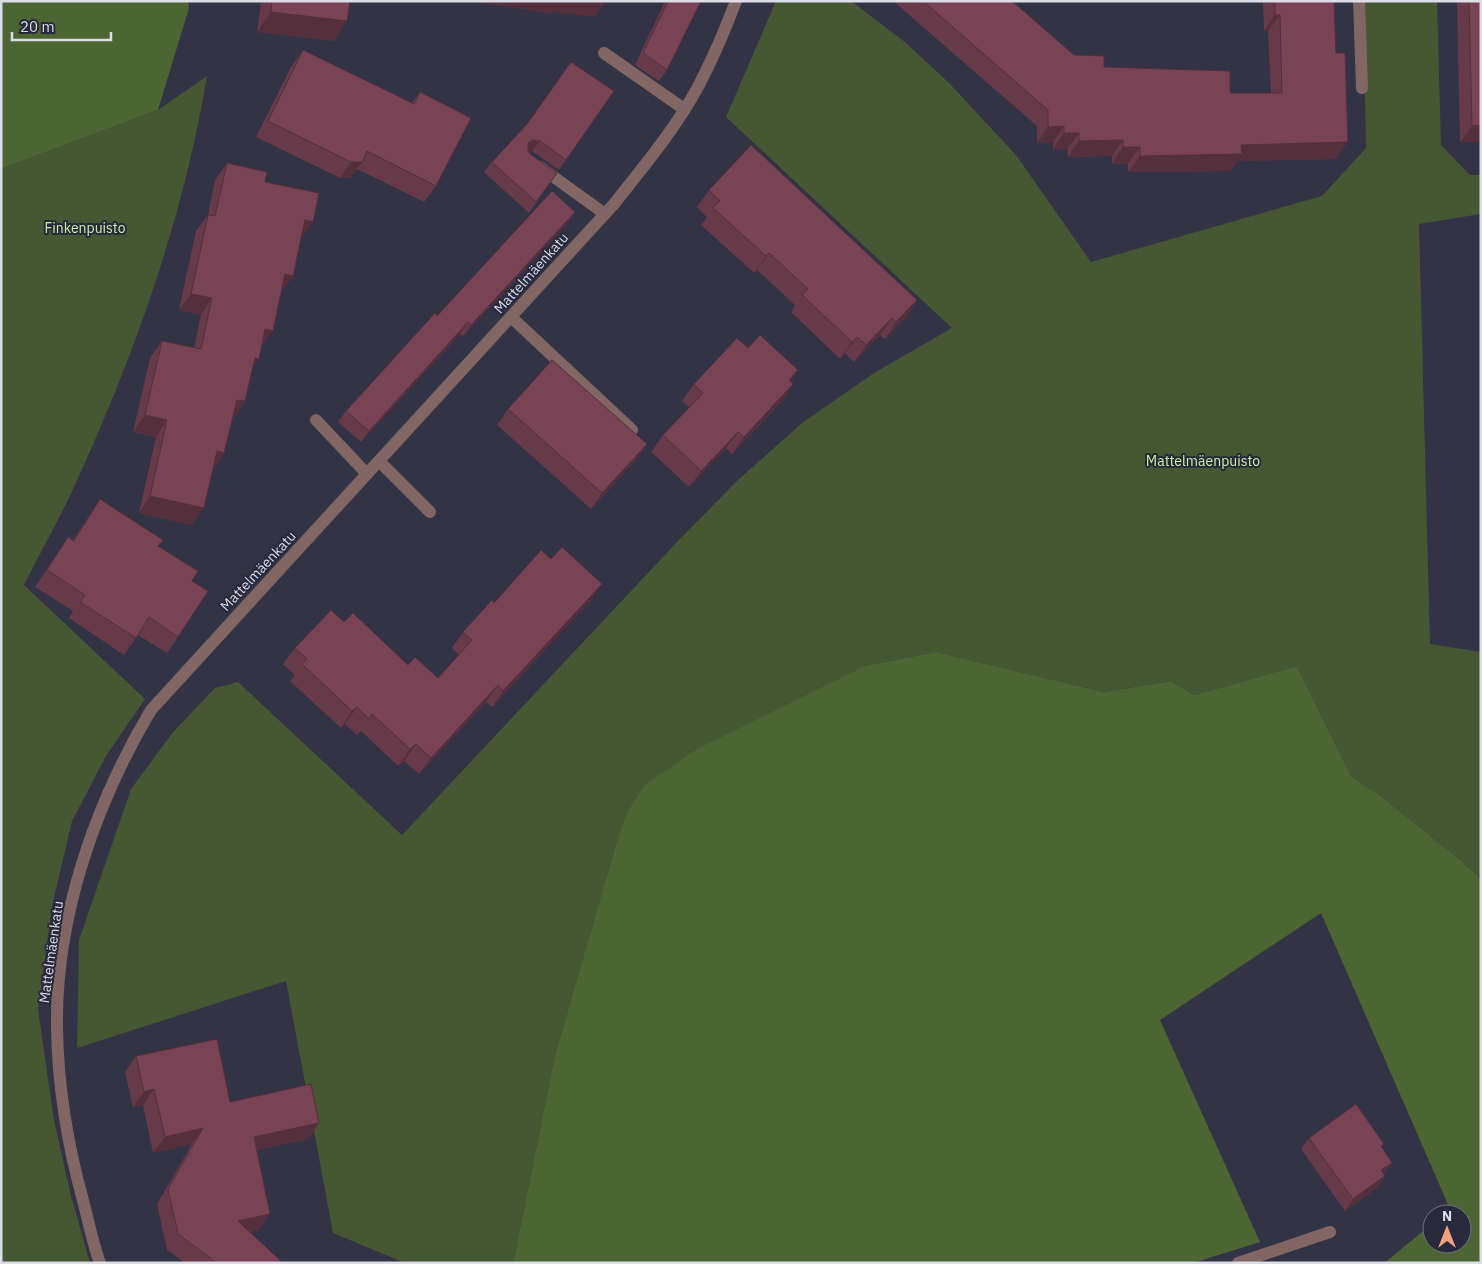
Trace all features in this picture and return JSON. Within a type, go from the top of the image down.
[{"type":"street","name":"Mattelmäenkatu","points":[[100,1263],[80,1190],[64,1119],[57,1029],[60,976],[75,890],[89,846],[129,747],[151,710],[605,214],[647,163],[698,86],[718,46],[736,1]]},
{"type":"street","points":[[1359,1],[1362,88]]},
{"type":"street","points":[[604,53],[684,109]]},
{"type":"street","points":[[528,158],[605,214]]},
{"type":"street","points":[[511,317],[632,430]]},
{"type":"street","points":[[316,420],[367,474]]},
{"type":"street","points":[[379,461],[430,512]]},
{"type":"street","points":[[1238,1263],[1330,1232]]},
{"type":"green space","points":[[1,1],[188,1],[189,8],[158,110],[1,169]]},
{"type":"green space","name":"Mattelmäenpuisto","points":[[776,1],[851,1],[905,42],[950,84],[1016,155],[1091,262],[1322,196],[1366,148],[1363,1],[1437,1],[1441,145],[1470,175],[1481,175],[1481,214],[1419,224],[1430,644],[1481,652],[1481,879],[1458,858],[1382,797],[1351,776],[1297,666],[1194,695],[1171,681],[1104,692],[936,652],[864,666],[698,748],[644,787],[627,812],[554,1059],[513,1263],[405,1263],[333,1233],[286,981],[77,1048],[79,940],[131,789],[173,732],[215,688],[238,682],[402,835],[677,542],[738,480],[802,423],[874,373],[952,328],[726,117]]},
{"type":"green space","name":"Finkenpuisto","points":[[207,76],[197,128],[172,230],[139,330],[73,490],[24,585],[145,699],[106,756],[72,821],[52,906],[38,1009],[54,1120],[71,1196],[90,1263],[1,1263],[1,169],[158,110]]},
{"type":"green space","points":[[936,652],[1104,692],[1171,681],[1194,695],[1297,666],[1351,776],[1382,797],[1458,858],[1481,879],[1481,1263],[1384,1263],[1422,1232],[1422,1254],[1472,1254],[1472,1204],[1448,1204],[1321,913],[1160,1020],[1260,1242],[1193,1263],[513,1263],[554,1059],[627,812],[644,786],[698,748],[864,666]]},
{"type":"building","points":[[272,1],[350,1],[347,21],[271,12]]},
{"type":"building","points":[[668,1],[701,1],[667,70],[643,53]]},
{"type":"building","points":[[923,1],[1012,1],[1074,55],[1104,56],[1104,67],[1230,71],[1230,93],[1282,93],[1280,15],[1275,15],[1275,1],[1334,1],[1336,53],[1345,53],[1348,142],[1241,145],[1242,154],[1140,156],[1140,147],[1123,147],[1123,140],[1079,141],[1079,133],[1064,133],[1064,126],[1048,127],[1048,110]]},
{"type":"building","points":[[1469,1],[1481,1],[1481,125],[1472,126]]},
{"type":"building","points":[[303,50],[414,104],[420,92],[471,118],[436,186],[367,151],[362,162],[351,162],[268,121]]},
{"type":"building","points":[[571,62],[614,91],[566,160],[540,141],[532,140],[528,143],[530,154],[557,173],[536,202],[492,162],[527,124]]},
{"type":"building","points":[[751,145],[917,300],[896,322],[892,318],[866,345],[857,337],[852,342],[802,295],[808,289],[769,253],[766,256],[713,208],[720,201],[709,190]]},
{"type":"building","points":[[227,163],[267,172],[265,182],[319,193],[313,222],[305,220],[293,276],[285,274],[273,331],[265,329],[259,359],[255,358],[245,401],[237,400],[224,453],[217,451],[204,508],[150,496],[167,420],[145,415],[162,341],[201,349],[212,298],[191,294],[208,215],[215,216]]},
{"type":"building","points":[[552,191],[575,212],[471,325],[468,322],[369,431],[346,411],[435,313],[437,316]]},
{"type":"building","points":[[760,335],[798,370],[789,380],[793,384],[744,437],[738,432],[701,471],[663,435],[703,393],[694,384],[737,338],[748,348]]},
{"type":"building","points":[[552,360],[647,444],[602,493],[508,409]]},
{"type":"building","points":[[100,499],[163,540],[158,546],[198,571],[192,581],[208,591],[178,637],[149,617],[136,638],[80,602],[85,595],[47,570],[68,537],[74,541]]},
{"type":"building","points":[[562,547],[602,584],[503,691],[498,685],[431,758],[416,744],[410,749],[372,714],[369,719],[357,707],[352,711],[302,664],[307,659],[295,648],[331,610],[344,622],[353,613],[408,665],[415,657],[438,678],[472,640],[463,632],[492,600],[494,603],[541,550],[551,559]]},
{"type":"building","points":[[217,1039],[230,1102],[311,1084],[319,1123],[254,1137],[270,1214],[238,1221],[283,1263],[217,1263],[178,1234],[168,1189],[203,1128],[165,1137],[154,1089],[144,1092],[136,1056]]},
{"type":"building","points":[[1356,1104],[1384,1144],[1381,1146],[1392,1163],[1381,1170],[1385,1176],[1353,1199],[1309,1138]]}]
